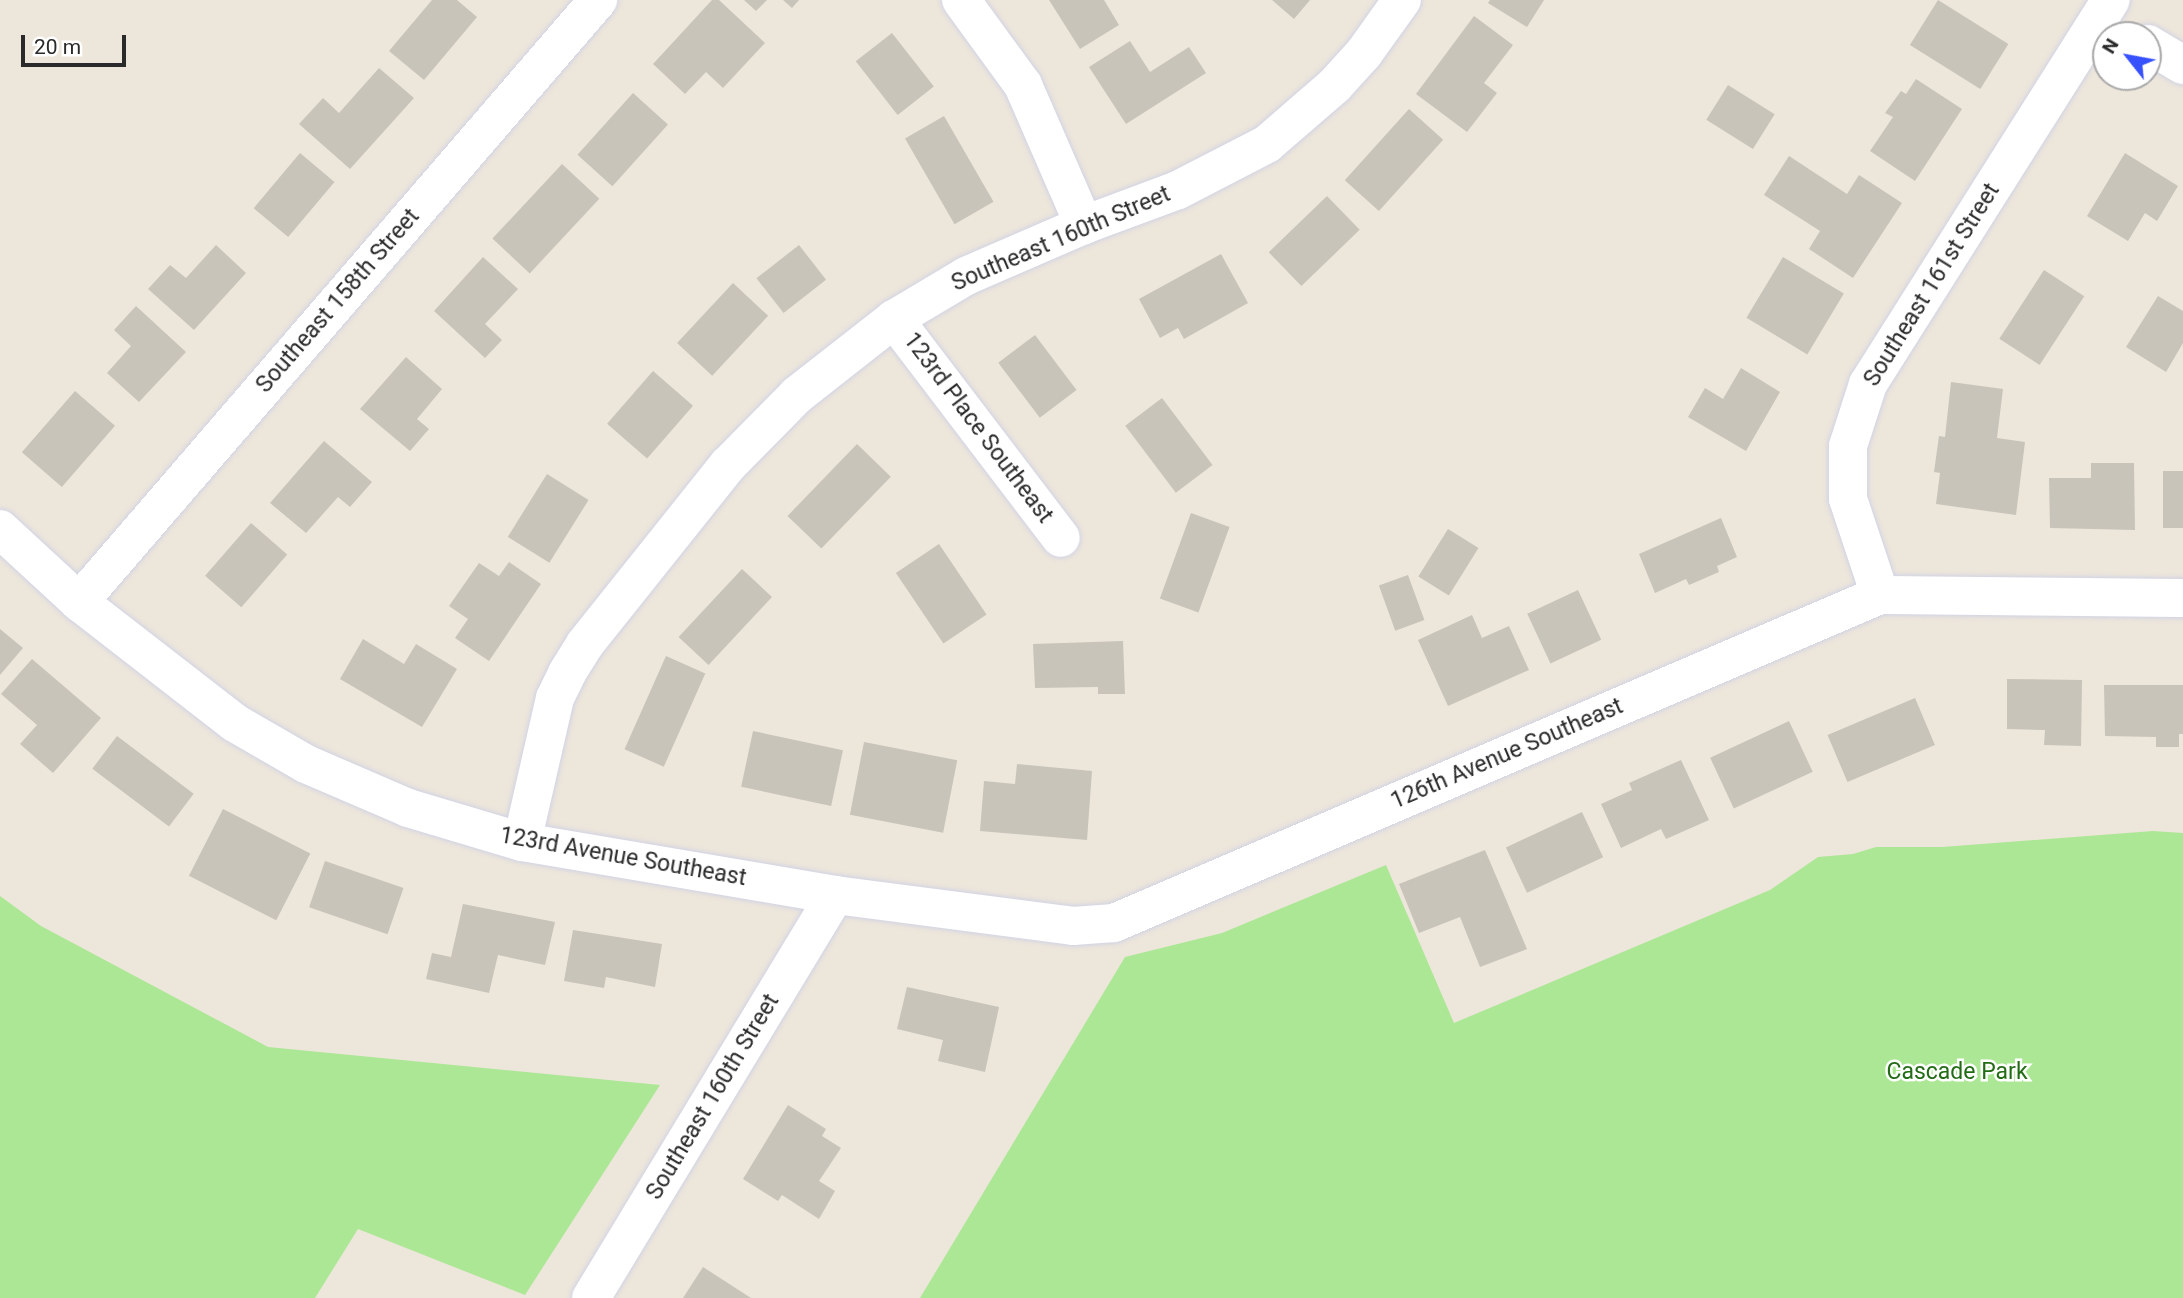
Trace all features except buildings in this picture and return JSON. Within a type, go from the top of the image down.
[{"type":"street","name":"Southeast 158th Street","points":[[79,602],[598,0]]},
{"type":"street","points":[[961,0],[1023,85],[1084,225]]},
{"type":"street","name":"Southeast 160th Street","points":[[522,842],[555,698],[585,644],[729,464],[816,378],[894,319],[966,276],[1084,225],[1178,190],[1266,144],[1335,85],[1364,53],[1402,0]]},
{"type":"street","points":[[2106,8],[2119,21]]},
{"type":"street","name":"Southeast 161st Street","points":[[1880,595],[1848,499],[1848,446],[1868,384],[2106,8]]},
{"type":"street","points":[[2162,52],[2183,65]]},
{"type":"street","name":"123rd Place Southeast","points":[[894,319],[1061,538]]},
{"type":"street","name":"123rd Avenue Southeast","points":[[0,529],[79,602],[234,723],[306,764],[408,808],[522,842],[835,895]]},
{"type":"street","name":"126th Avenue Southeast","points":[[835,895],[1073,926],[1114,923],[1880,595],[2183,598]]},
{"type":"street","name":"Southeast 160th Street","points":[[591,1298],[835,895]]},
{"type":"green space","name":"Cascade Park","points":[[2153,831],[2183,833],[2183,1298],[920,1298],[1125,957],[1222,933],[1386,865],[1454,1023],[1770,890],[1818,857],[1853,854],[1876,847],[1942,847]]},
{"type":"green space","points":[[0,896],[41,926],[268,1047],[660,1085],[525,1295],[358,1229],[315,1298],[0,1298]]}]
